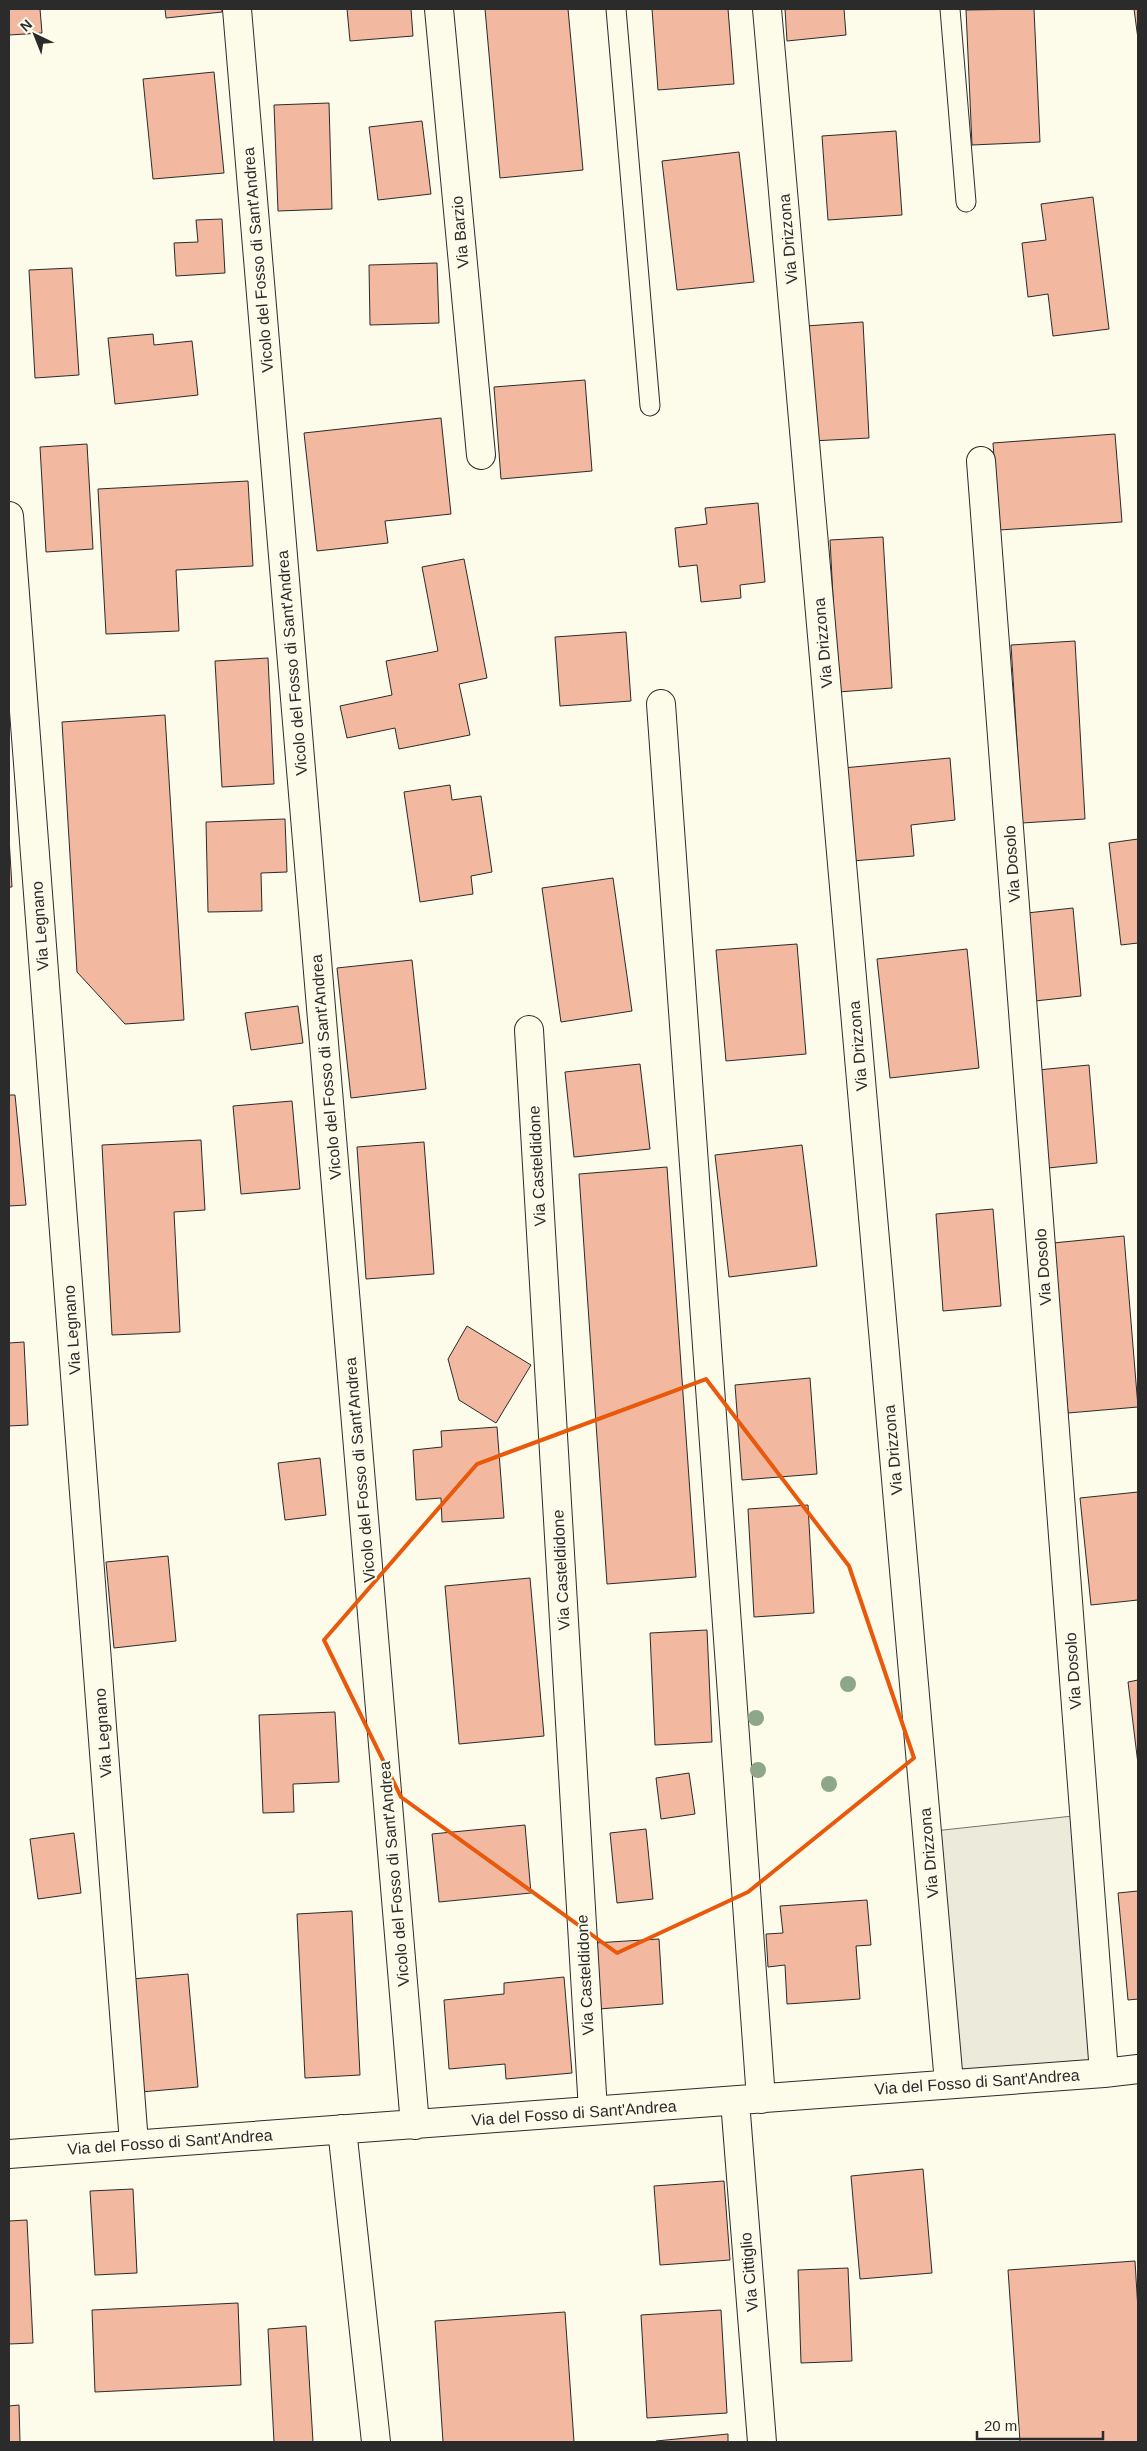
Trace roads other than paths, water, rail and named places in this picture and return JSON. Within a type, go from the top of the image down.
[{"type":"street","name":"Vicolo del Fosso di Sant'Andrea","points":[[237,9],[415,2125]]},
{"type":"street","name":"Via Barzio","points":[[439,9],[482,455]]},
{"type":"street","name":"Via Drizzona","points":[[768,9],[949,2083]]},
{"type":"street","name":"Via Dosolo","points":[[981,462],[1104,2073]]},
{"type":"street","name":"Via Legnano","points":[[9,516],[134,2143]]},
{"type":"street","name":"Via Cittiglio","points":[[661,704],[748,2100],[762,2442]]},
{"type":"street","name":"Via Casteldidone","points":[[529,1030],[593,2111]]},
{"type":"street","name":"Via del Fosso di Sant'Andrea","points":[[9,2154],[134,2143],[415,2125],[748,2100],[1138,2069]]},
{"type":"street","points":[[342,2130],[376,2442]]},
{"type":"lane","points":[[616,9],[650,406]]},
{"type":"lane","points":[[950,9],[966,202]]}]
